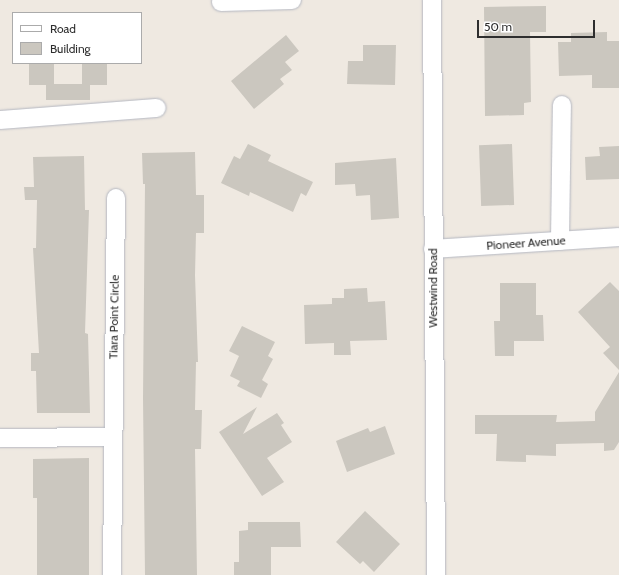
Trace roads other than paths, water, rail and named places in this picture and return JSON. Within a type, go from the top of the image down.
[{"type":"street","points":[[221,2],[292,0]]},
{"type":"street","name":"Westwind Road","points":[[432,0],[436,575]]},
{"type":"street","points":[[560,241],[562,105]]},
{"type":"street","points":[[0,120],[157,108]]},
{"type":"street","name":"Tiara Point Circle","points":[[112,575],[112,437],[116,198]]},
{"type":"street","name":"Pioneer Avenue","points":[[433,249],[619,237]]},
{"type":"street","points":[[0,438],[112,437]]}]
